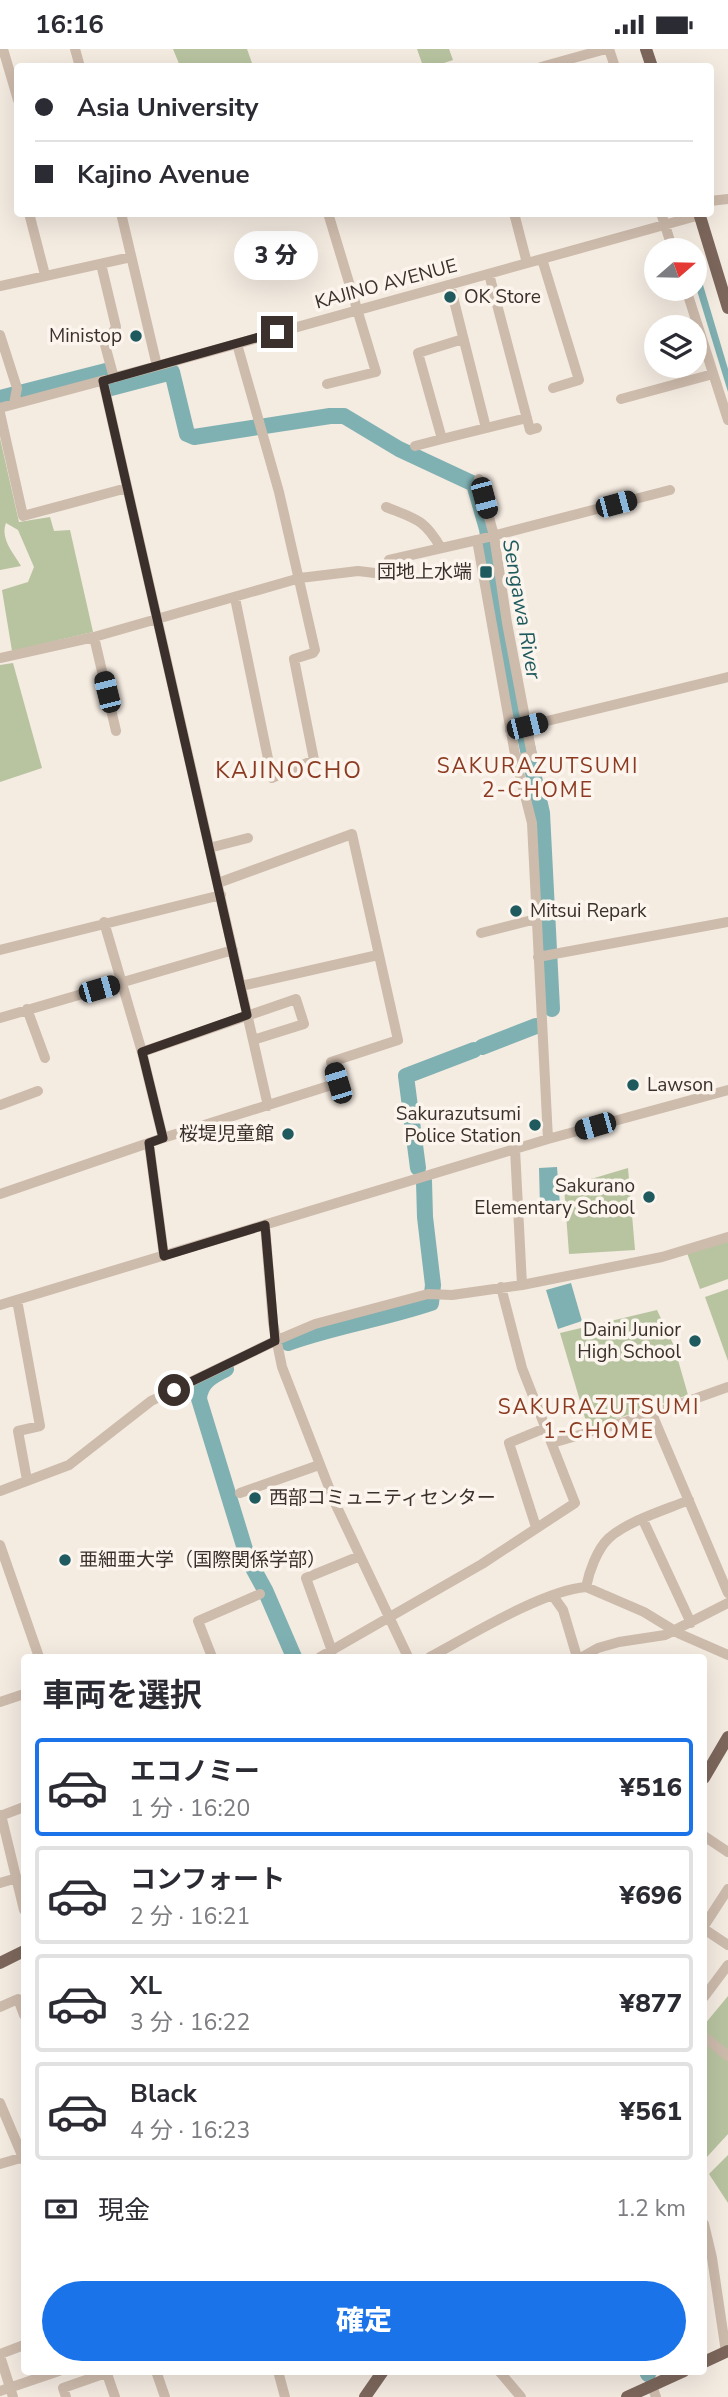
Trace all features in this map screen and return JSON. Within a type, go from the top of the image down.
[{"type":"main road","points":[[695,217],[728,308]]},
{"type":"main road","points":[[707,1773],[728,1737]]},
{"type":"main road","points":[[0,1963],[21,1952]]},
{"type":"main road","points":[[707,2362],[727,2352]]},
{"type":"main road","points":[[365,2397],[380,2375]]},
{"type":"main road","points":[[627,2397],[654,2391],[678,2375]]},
{"type":"street","points":[[3,49],[14,86]]},
{"type":"street","points":[[556,63],[608,49]]},
{"type":"street","points":[[30,217],[45,275]]},
{"type":"street","points":[[122,217],[157,366]]},
{"type":"street","points":[[327,384],[376,372],[329,217]]},
{"type":"street","points":[[515,217],[527,263]]},
{"type":"street","points":[[664,217],[671,238]]},
{"type":"street","name":"KAJINO AVENUE","points":[[0,410],[15,397],[103,381],[692,217]]},
{"type":"street","points":[[0,286],[131,257]]},
{"type":"street","points":[[542,259],[579,380],[554,388]]},
{"type":"street","points":[[101,264],[116,327],[105,345],[114,378]]},
{"type":"street","points":[[489,274],[530,430],[537,428]]},
{"type":"street","points":[[450,285],[486,428]]},
{"type":"street","points":[[690,301],[728,421]]},
{"type":"street","points":[[0,335],[15,397]]},
{"type":"street","points":[[442,439],[418,353],[463,339]]},
{"type":"street","points":[[235,598],[272,778],[314,760],[293,659],[315,650],[300,578],[262,428],[237,344]]},
{"type":"street","points":[[621,399],[713,374]]},
{"type":"street","points":[[103,381],[268,1106]]},
{"type":"street","points":[[0,410],[23,516],[128,488]]},
{"type":"street","points":[[415,446],[527,418]]},
{"type":"street","points":[[479,479],[494,536],[532,755],[516,760]]},
{"type":"street","points":[[389,560],[480,540],[670,490]]},
{"type":"street","points":[[386,507],[418,520],[429,529],[441,548]]},
{"type":"street","points":[[480,540],[510,730],[532,823],[536,919],[547,955],[548,1139]]},
{"type":"street","points":[[0,658],[158,620],[300,578],[358,571],[392,575]]},
{"type":"street","points":[[94,637],[116,731]]},
{"type":"street","points":[[510,730],[728,677]]},
{"type":"street","points":[[0,1194],[163,1138],[338,1083],[331,1062],[398,1040],[352,834],[218,883]]},
{"type":"street","points":[[209,848],[248,838]]},
{"type":"street","points":[[0,950],[221,895]]},
{"type":"street","points":[[481,933],[536,919]]},
{"type":"street","points":[[104,922],[142,1052],[163,1138]]},
{"type":"street","points":[[547,955],[728,922]]},
{"type":"street","points":[[1,1014],[27,1010],[233,950]]},
{"type":"street","points":[[241,986],[378,955]]},
{"type":"street","points":[[142,1052],[296,999],[304,1024],[253,1040]]},
{"type":"street","points":[[27,1010],[45,1058]]},
{"type":"street","points":[[0,1305],[548,1139],[728,1090]]},
{"type":"street","points":[[0,1105],[38,1091]]},
{"type":"street","points":[[149,1143],[164,1256]]},
{"type":"street","points":[[515,1149],[522,1285]]},
{"type":"street","points":[[265,1225],[275,1341],[286,1379],[319,1465],[407,1654]]},
{"type":"street","points":[[0,1491],[69,1465],[151,1401],[315,1324],[428,1294],[439,1296],[522,1285],[662,1257],[728,1237]]},
{"type":"street","points":[[326,1654],[482,1564],[575,1503],[522,1368],[501,1287]]},
{"type":"street","points":[[17,1300],[40,1426],[18,1431],[27,1481]]},
{"type":"street","points":[[552,1443],[652,1415],[728,1387]]},
{"type":"street","points":[[652,1415],[728,1593]]},
{"type":"street","points":[[536,1527],[509,1443],[545,1428]]},
{"type":"street","points":[[240,1493],[319,1465]]},
{"type":"street","points":[[586,1587],[589,1574],[606,1540],[618,1531],[689,1500]]},
{"type":"street","points":[[643,1520],[691,1623]]},
{"type":"street","points":[[0,1545],[3,1562],[38,1654]]},
{"type":"street","points":[[332,1651],[306,1578],[360,1556]]},
{"type":"street","points":[[436,1654],[522,1609],[576,1588],[586,1587],[644,1612],[677,1632],[728,1655]]},
{"type":"street","points":[[211,1654],[198,1621],[260,1594]]},
{"type":"street","points":[[553,1596],[563,1610],[579,1654]]},
{"type":"street","points":[[586,1654],[633,1639],[656,1638],[677,1632],[728,1604]]},
{"type":"street","points":[[0,1703],[21,1695]]},
{"type":"street","points":[[21,1808],[1,1816],[21,1896]]},
{"type":"street","points":[[707,1838],[728,1852]]},
{"type":"street","points":[[0,1883],[17,1878]]},
{"type":"street","points":[[707,1923],[728,1889]]},
{"type":"street","points":[[707,1930],[728,1945]]},
{"type":"street","points":[[707,1993],[728,1965]]},
{"type":"street","points":[[0,2007],[18,1999],[21,2007]]},
{"type":"street","points":[[707,2040],[728,2056]]},
{"type":"street","points":[[0,2103],[21,2151]]},
{"type":"street","points":[[0,2164],[21,2159]]},
{"type":"street","points":[[707,2237],[727,2352]]},
{"type":"street","points":[[21,2346],[0,2355],[8,2392],[49,2375]]},
{"type":"street","points":[[66,2397],[62,2388],[98,2375]]},
{"type":"street","points":[[107,2375],[115,2397]]},
{"type":"street","points":[[157,2375],[165,2397]]},
{"type":"street","points":[[279,2375],[285,2397]]},
{"type":"street","points":[[502,2375],[521,2397]]},
{"type":"green space","points":[[173,49],[247,49],[252,63],[179,63]]},
{"type":"green space","points":[[417,49],[449,49],[453,60],[444,63],[422,63]]},
{"type":"green space","points":[[0,438],[19,522],[50,517],[54,531],[70,530],[93,632],[12,651],[2,590],[28,582],[34,567],[18,530],[6,523],[6,540],[21,566],[0,570]]},
{"type":"green space","points":[[13,663],[42,768],[0,782],[0,665]]},
{"type":"green space","points":[[628,1168],[635,1250],[569,1254],[564,1187]]},
{"type":"green space","points":[[728,1239],[728,1279],[700,1289],[687,1253]]},
{"type":"green space","points":[[728,1289],[728,1361],[705,1297]]},
{"type":"green space","points":[[657,1310],[674,1346],[688,1395],[588,1428],[560,1333]]},
{"type":"green space","points":[[728,1996],[728,2134],[707,2157],[707,2021]]},
{"type":"green space","points":[[728,2155],[728,2203],[709,2174]]},
{"type":"water","points":[[707,298],[728,369],[728,392],[707,323],[707,315],[704,315],[700,301],[707,301]]},
{"type":"water","points":[[557,1167],[560,1205],[540,1206],[539,1168]]},
{"type":"water","points":[[571,1283],[582,1321],[558,1329],[546,1290]]},
{"type":"waterway","name":"Sengawa River","points":[[0,398],[106,371]]},
{"type":"waterway","name":"Sengawa River","points":[[109,382],[111,388],[172,372],[187,434],[194,437],[344,416],[399,449],[474,484],[487,529],[508,661],[542,813],[552,1009]]},
{"type":"waterway","name":"Sengawa River","points":[[482,1047],[536,1026]]},
{"type":"waterway","name":"Sengawa River","points":[[418,1168],[406,1076],[474,1050]]},
{"type":"waterway","name":"Sengawa River","points":[[288,1343],[431,1303],[433,1285],[425,1217],[424,1181]]},
{"type":"waterway","name":"Sengawa River","points":[[226,1369],[204,1384],[199,1399],[248,1559],[265,1590],[293,1654]]},
{"type":"place","name":"OK Store","points":[[450,297]]},
{"type":"place","name":"Ministop","points":[[136,336]]},
{"type":"place","name":"団地上水端","points":[[486,572]]},
{"type":"place","name":"Mitsui Repark","points":[[516,911]]},
{"type":"place","name":"Lawson","points":[[633,1085]]},
{"type":"place","name":"Sakurazutsumi Police Station","points":[[535,1125]]},
{"type":"place","name":"桜堤児童館","points":[[288,1134]]},
{"type":"place","name":"Sakurano Elementary School","points":[[649,1197]]},
{"type":"place","name":"Daini Junior High School","points":[[695,1341]]},
{"type":"place","name":"西部コミュニティセンター","points":[[255,1498]]},
{"type":"place","name":"亜細亜大学（国際関係学部）","points":[[65,1560]]},
{"type":"district","name":"KAJINOCHO","points":[[289,770]]},
{"type":"district","name":"SAKURAZUTSUMI 2-CHOME","points":[[538,778]]},
{"type":"district","name":"SAKURAZUTSUMI 1-CHOME","points":[[599,1419]]},
{"type":"route","points":[[174,1390],[275,1341],[265,1225],[164,1256],[149,1143],[163,1138],[142,1052],[247,1015],[103,381],[277,332]]}]
